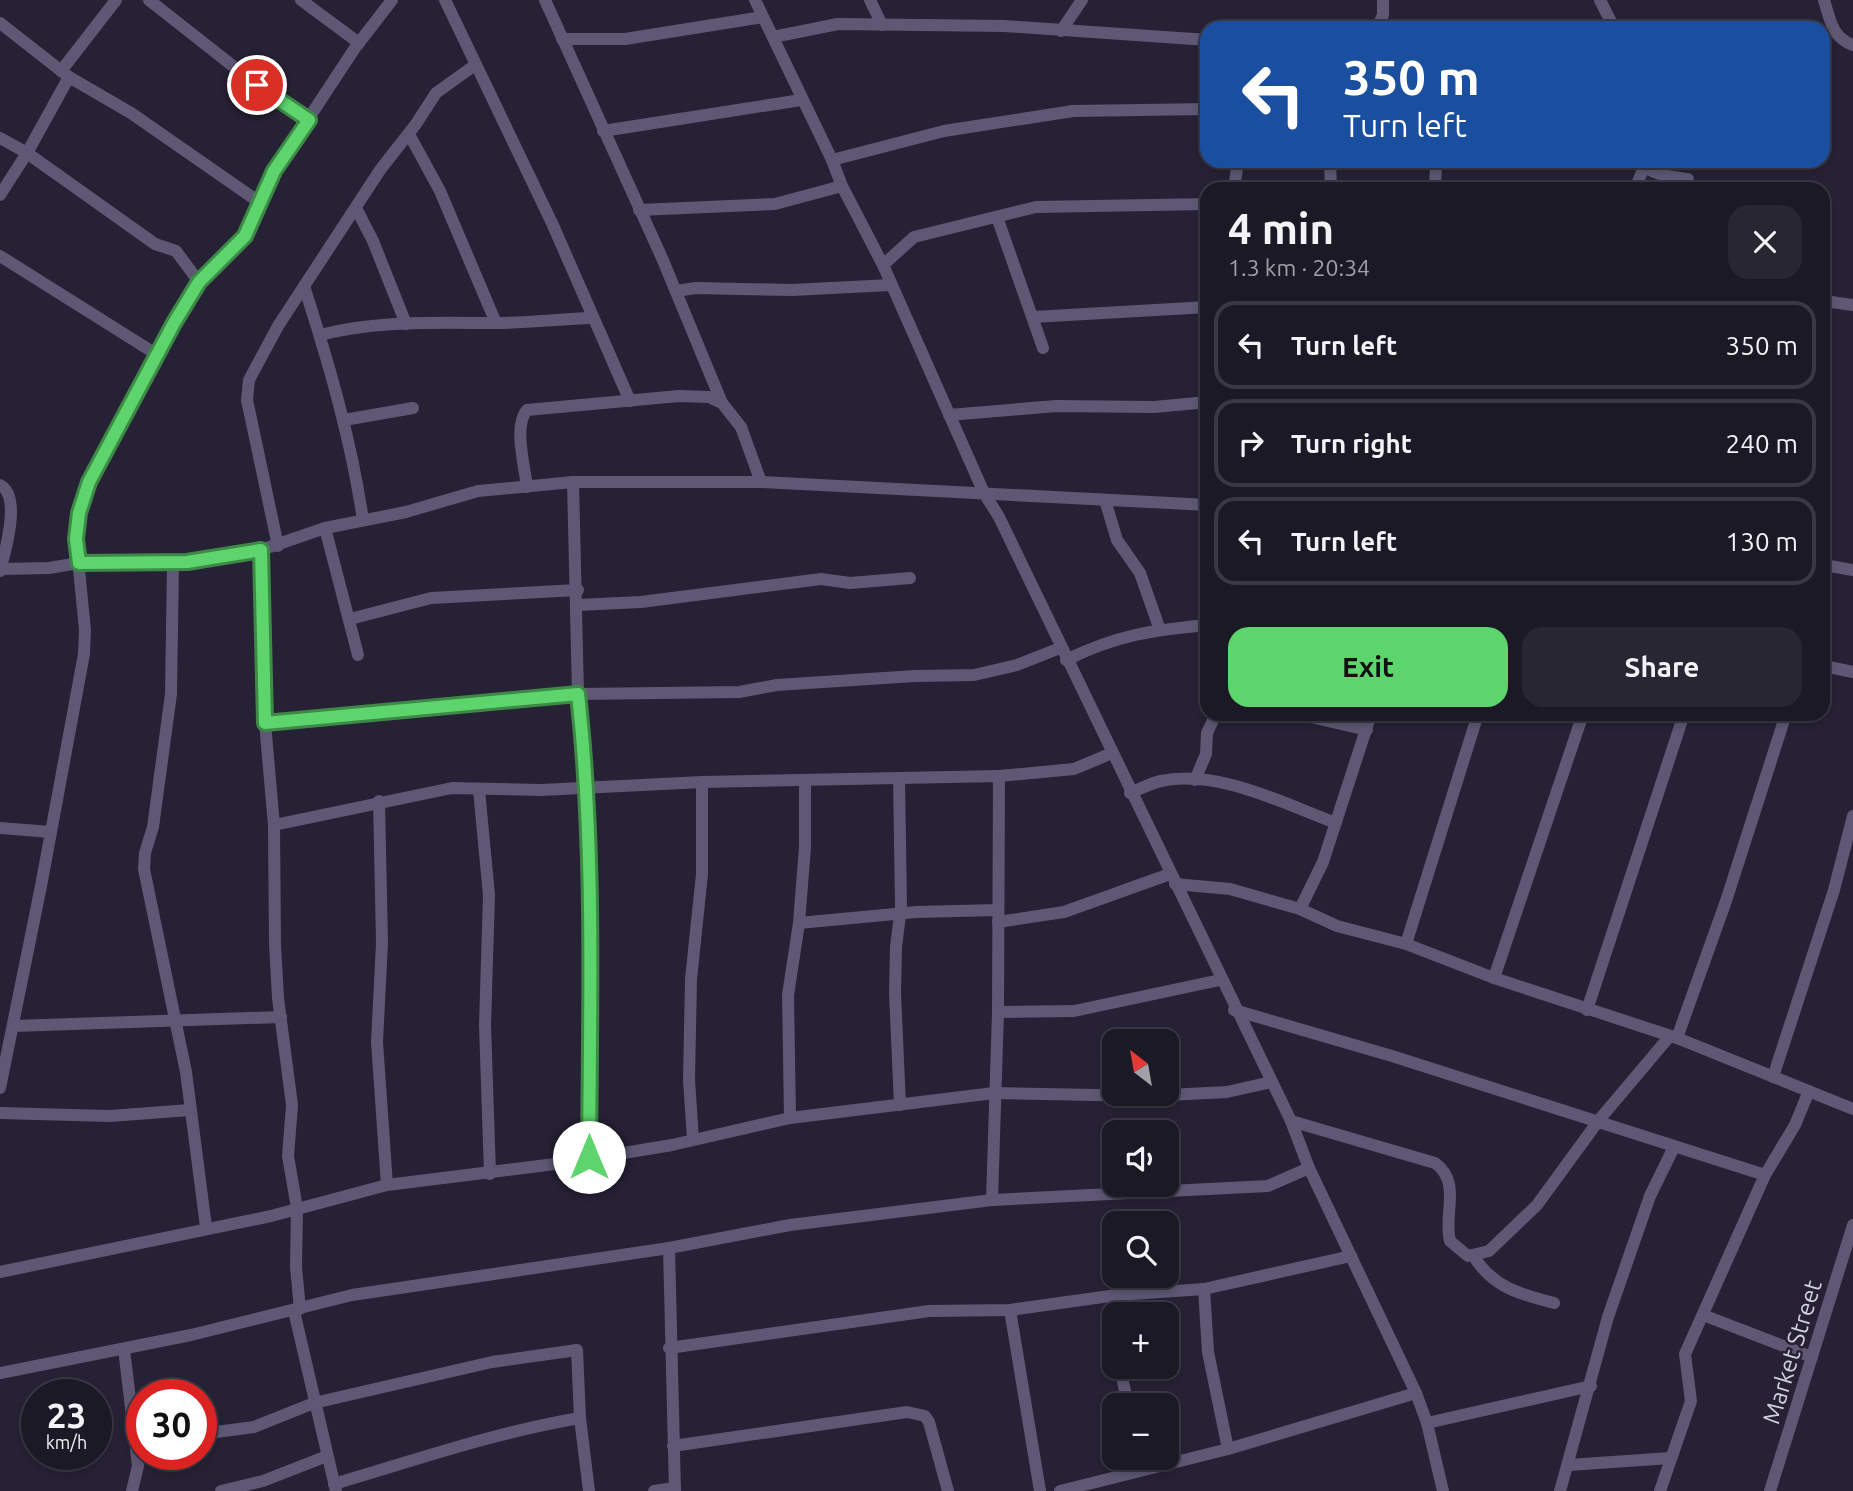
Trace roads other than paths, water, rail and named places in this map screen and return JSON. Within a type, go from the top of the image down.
[{"type":"street","points":[[0,194],[27,153],[65,74],[117,0]]},
{"type":"street","points":[[149,0],[257,85],[309,120]]},
{"type":"street","points":[[302,0],[359,43]]},
{"type":"street","points":[[0,1088],[83,654],[85,629],[76,539],[79,513],[89,482],[156,354],[199,282],[245,236],[274,171],[359,43],[393,0]]},
{"type":"street","points":[[444,0],[552,223],[630,401]]},
{"type":"street","points":[[545,0],[676,291],[722,403],[741,427],[761,482]]},
{"type":"street","points":[[755,0],[842,186],[883,265],[984,493],[1234,1010],[1291,1121],[1309,1168],[1416,1393],[1427,1423],[1443,1491]]},
{"type":"street","points":[[870,0],[882,25]]},
{"type":"street","points":[[1061,31],[1082,0]]},
{"type":"street","points":[[1380,21],[1383,0]]},
{"type":"street","points":[[1600,0],[1609,21]]},
{"type":"street","points":[[1824,0],[1834,32],[1843,41],[1853,45]]},
{"type":"street","points":[[562,39],[625,38],[763,17]]},
{"type":"street","points":[[0,23],[65,74],[131,113],[259,202]]},
{"type":"street","points":[[773,37],[838,24],[1004,26],[1200,40]]},
{"type":"street","points":[[278,546],[247,400],[255,369],[304,286],[436,93],[475,65]]},
{"type":"street","points":[[603,131],[801,100]]},
{"type":"street","points":[[832,160],[944,131],[1073,111],[1200,109]]},
{"type":"street","points":[[409,134],[440,191],[496,323]]},
{"type":"street","points":[[0,138],[27,153],[155,244],[176,251],[199,282]]},
{"type":"street","points":[[1651,168],[1668,176],[1688,179]]},
{"type":"street","points":[[639,210],[775,204],[842,186]]},
{"type":"street","points":[[883,265],[914,237],[1036,207],[1200,204]]},
{"type":"street","points":[[356,208],[373,241],[406,324]]},
{"type":"street","points":[[997,217],[1043,348]]},
{"type":"street","points":[[0,256],[156,354]]},
{"type":"street","points":[[676,291],[696,288],[792,290],[891,285]]},
{"type":"street","points":[[304,286],[344,419],[363,520]]},
{"type":"street","points":[[1830,302],[1853,305]]},
{"type":"street","points":[[1033,317],[1200,307]]},
{"type":"street","points":[[320,335],[349,328],[406,324],[592,318]]},
{"type":"street","points":[[527,486],[520,427],[522,415],[527,410],[709,397],[722,403]]},
{"type":"street","points":[[949,415],[1056,406],[1141,407],[1200,403]]},
{"type":"street","points":[[344,419],[413,408]]},
{"type":"street","points":[[573,482],[578,590],[578,694],[588,787],[591,933],[589,1157]]},
{"type":"street","points":[[0,485],[6,488],[12,503],[0,570],[50,568],[79,563],[173,562],[261,550],[325,528],[478,491],[573,482],[761,482],[1200,505]]},
{"type":"street","points":[[1105,500],[1117,540],[1140,573],[1160,629]]},
{"type":"street","points":[[325,528],[358,655]]},
{"type":"street","points":[[261,550],[265,723],[274,825],[275,944],[292,1105],[288,1156],[297,1208],[297,1310],[314,1403],[335,1488],[459,1445],[532,1426],[580,1418]]},
{"type":"street","points":[[173,562],[171,694],[153,827],[145,853],[144,869],[175,1020],[206,1227]]},
{"type":"street","points":[[1830,566],[1853,570]]},
{"type":"street","points":[[578,605],[655,601],[821,579],[850,583],[910,578]]},
{"type":"street","points":[[350,619],[431,597],[578,590]]},
{"type":"street","points":[[1066,660],[1094,646],[1139,632],[1200,626]]},
{"type":"street","points":[[265,723],[578,694],[739,692],[790,684],[974,675],[1017,666],[1060,648]]},
{"type":"street","points":[[1830,667],[1853,672]]},
{"type":"street","points":[[1195,779],[1206,754],[1207,733],[1213,721]]},
{"type":"street","points":[[1328,721],[1367,730]]},
{"type":"street","points":[[1300,909],[1323,862],[1369,721]]},
{"type":"street","points":[[1406,944],[1476,721]]},
{"type":"street","points":[[1494,978],[1581,721]]},
{"type":"street","points":[[1587,1010],[1682,721]]},
{"type":"street","points":[[1291,1121],[1435,1163],[1443,1169],[1451,1187],[1450,1241],[1468,1256],[1489,1251],[1537,1205],[1599,1120],[1673,1038],[1726,901],[1784,721]]},
{"type":"street","points":[[274,825],[379,801],[452,788],[479,790],[999,776],[1074,769],[1112,754]]},
{"type":"street","points":[[992,1200],[998,1012],[999,776]]},
{"type":"street","points":[[899,778],[902,838],[895,993],[900,1105]]},
{"type":"street","points":[[1130,793],[1161,781],[1195,779],[1235,787],[1336,823]]},
{"type":"street","points":[[790,1118],[788,995],[799,923],[805,847],[805,781]]},
{"type":"street","points":[[693,1139],[689,1080],[691,979],[702,874],[702,782]]},
{"type":"street","points":[[479,790],[489,895],[485,1025],[490,1174]]},
{"type":"street","points":[[379,801],[382,930],[377,1042],[387,1185]]},
{"type":"street","points":[[1773,1077],[1834,890],[1853,816]]},
{"type":"street","points":[[0,828],[51,832]]},
{"type":"street","points":[[799,923],[900,916],[916,912],[998,916],[1064,912],[1172,879],[1230,889],[1300,909],[1337,926],[1406,944],[1494,978],[1673,1038],[1853,1109]]},
{"type":"street","points":[[998,1012],[1074,1011],[1220,980]]},
{"type":"street","points":[[1234,1010],[1599,1120],[1765,1175]]},
{"type":"street","points":[[13,1026],[281,1017]]},
{"type":"street","points":[[0,1272],[206,1227],[271,1216],[387,1185],[490,1174],[693,1139],[790,1118],[994,1093],[1149,1096],[1227,1092],[1271,1082]]},
{"type":"street","points":[[1660,1491],[1691,1401],[1685,1354],[1765,1175],[1795,1125],[1809,1091]]},
{"type":"street","points":[[0,1113],[110,1116],[190,1110]]},
{"type":"street","points":[[1560,1491],[1608,1317],[1650,1195],[1674,1147]]},
{"type":"street","points":[[0,1373],[124,1349],[352,1295],[670,1248],[790,1225],[992,1200],[1268,1186],[1309,1168]]},
{"type":"street","name":"Market Street","points":[[1770,1491],[1853,1224]]},
{"type":"street","points":[[654,1491],[675,1490],[669,1348],[670,1248]]},
{"type":"street","points":[[1473,1255],[1483,1272],[1496,1283],[1517,1294],[1554,1303]]},
{"type":"street","points":[[669,1348],[929,1311],[1010,1310],[1117,1295],[1204,1289],[1351,1256]]},
{"type":"street","points":[[1204,1289],[1208,1352],[1228,1449]]},
{"type":"street","points":[[1116,1302],[1117,1295]]},
{"type":"street","points":[[1010,1310],[1040,1491]]},
{"type":"street","points":[[1703,1315],[1812,1357]]},
{"type":"street","points":[[124,1349],[129,1379]]},
{"type":"street","points":[[217,1432],[254,1427],[314,1403],[492,1362],[576,1350],[580,1418],[589,1491]]},
{"type":"street","points":[[1427,1423],[1591,1386]]},
{"type":"street","points":[[1060,1491],[1228,1449],[1416,1393]]},
{"type":"street","points":[[673,1446],[725,1436],[907,1412],[925,1416],[929,1422],[948,1491]]},
{"type":"street","points":[[221,1491],[263,1481],[327,1456]]},
{"type":"street","points":[[1569,1465],[1670,1458]]},
{"type":"street","points":[[132,1491],[137,1470]]},
{"type":"street","points":[[1126,1470],[1126,1474]]}]
